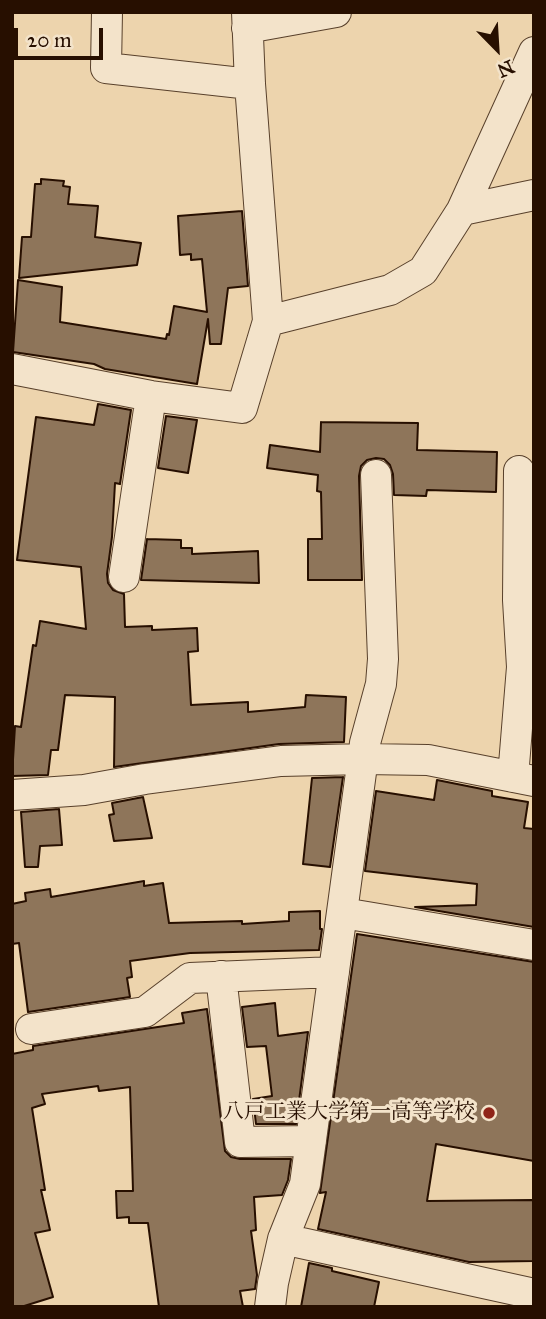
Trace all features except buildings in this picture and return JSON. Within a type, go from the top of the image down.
[{"type":"street","points":[[107,12],[106,68],[250,84]]},
{"type":"street","points":[[12,369],[151,396],[242,408],[268,321],[247,20],[335,12]]},
{"type":"street","points":[[268,321],[390,290],[424,271],[462,209],[534,52]]},
{"type":"street","points":[[462,209],[534,195]]},
{"type":"street","points":[[124,577],[151,396]]},
{"type":"street","points":[[12,795],[84,790],[281,761],[364,758],[428,760],[524,779],[518,600],[519,471]]},
{"type":"street","points":[[270,1307],[283,1239],[305,1184],[365,743],[381,684],[383,659],[376,475]]},
{"type":"street","points":[[343,913],[534,945]]},
{"type":"street","points":[[31,1029],[145,1012],[190,978],[334,972]]},
{"type":"street","points":[[221,976],[240,1142],[311,1141]]},
{"type":"street","points":[[283,1239],[534,1294]]},
{"type":"place","name":"八戸工業大学第一高等学校","points":[[489,1113]]}]
